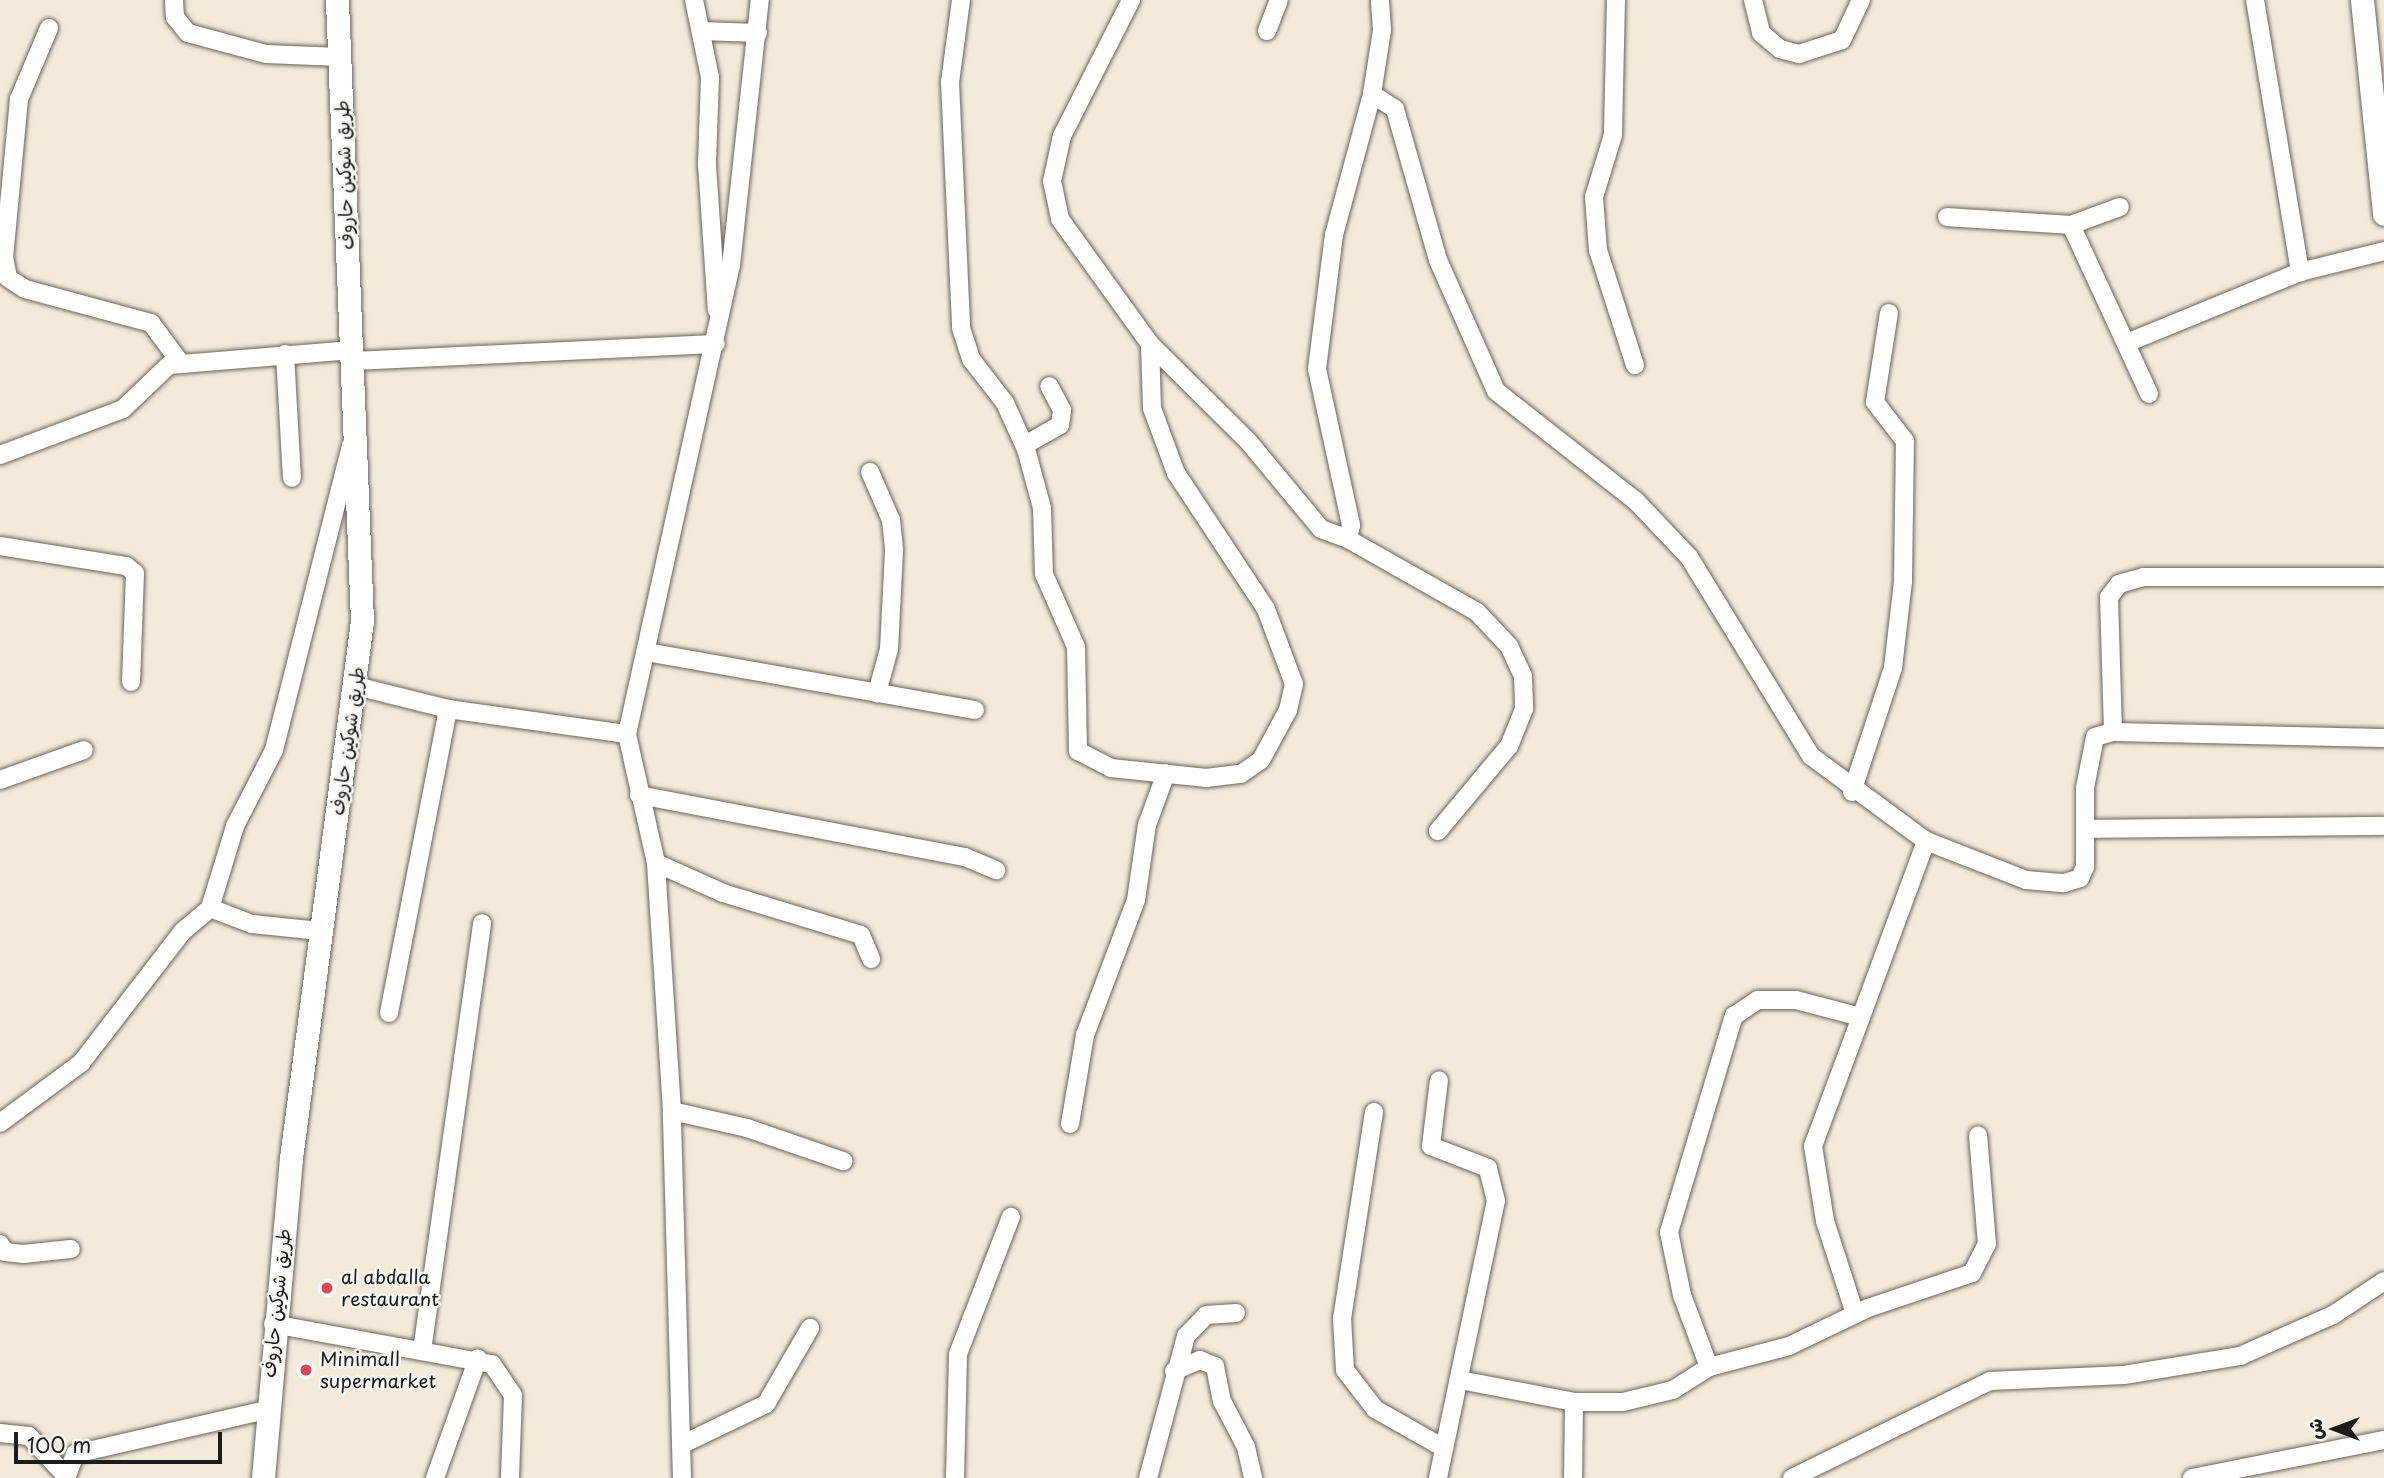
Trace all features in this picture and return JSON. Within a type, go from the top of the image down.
[{"type":"main road","name":"طريق شوكين حاروف","points":[[263,1478],[273,1324],[320,931],[356,686],[362,607],[337,0]]},
{"type":"main road","points":[[2362,0],[2384,214]]},
{"type":"street","points":[[174,0],[175,17],[188,33],[265,54],[340,57]]},
{"type":"street","points":[[694,0],[710,78],[707,165],[718,336]]},
{"type":"street","points":[[682,1478],[673,1111],[656,863],[639,795],[628,734],[718,336],[758,33],[760,0]]},
{"type":"street","points":[[961,0],[950,82],[961,328],[971,359],[1005,403],[1025,445],[1042,508],[1044,573],[1076,648],[1077,751],[1093,764],[1206,778],[1252,768],[1288,710],[1294,684],[1266,609],[1176,473],[1152,408],[1150,344]]},
{"type":"street","points":[[1131,0],[1062,136],[1052,181],[1069,237],[1150,344],[1248,442],[1321,529],[1348,539],[1477,612],[1495,627],[1520,668],[1524,709],[1508,746],[1438,831]]},
{"type":"street","points":[[1267,31],[1279,0]]},
{"type":"street","points":[[1348,539],[1351,519],[1331,452],[1317,369],[1334,235],[1371,94],[1382,30],[1380,0]]},
{"type":"street","points":[[1616,0],[1613,135],[1594,197],[1598,250],[1635,365]]},
{"type":"street","points":[[1753,0],[1761,33],[1780,50],[1799,54],[1842,40],[1861,0]]},
{"type":"street","points":[[2255,0],[2300,272]]},
{"type":"street","points":[[49,28],[19,99],[4,257],[8,278],[25,289],[151,323],[180,362]]},
{"type":"street","points":[[701,31],[758,33]]},
{"type":"street","points":[[1371,94],[1395,109],[1429,234],[1488,379],[1511,404],[1593,462],[1689,557],[1789,725],[1826,771],[1852,792],[1926,841],[2017,877],[2064,883],[2080,878],[2085,867],[2090,754],[2095,737],[2113,732],[2384,738]]},
{"type":"street","points":[[1947,217],[2071,225],[2120,207]]},
{"type":"street","points":[[2071,225],[2129,342],[2150,394]]},
{"type":"street","points":[[2129,342],[2300,272],[2384,251]]},
{"type":"street","points":[[1852,792],[1893,668],[1903,581],[1905,441],[1875,402],[1889,313]]},
{"type":"street","points":[[0,455],[123,409],[149,379],[180,362],[285,354],[352,356],[718,336]]},
{"type":"street","points":[[285,354],[292,478]]},
{"type":"street","points":[[1025,445],[1060,425],[1062,410],[1049,386]]},
{"type":"street","points":[[0,1124],[81,1063],[183,931],[210,908],[235,827],[274,750],[355,429]]},
{"type":"street","points":[[870,472],[891,520],[894,551],[889,649],[877,693]]},
{"type":"street","points":[[0,546],[126,566],[135,573],[131,682]]},
{"type":"street","points":[[2113,732],[2109,597],[2119,584],[2143,577],[2384,577]]},
{"type":"street","points":[[646,652],[975,710]]},
{"type":"street","points":[[356,686],[447,709],[628,734]]},
{"type":"street","points":[[389,1013],[447,709]]},
{"type":"street","points":[[0,780],[84,750]]},
{"type":"street","points":[[1070,1124],[1085,1035],[1136,900],[1147,825],[1166,773]]},
{"type":"street","points":[[639,795],[965,857],[996,870]]},
{"type":"street","points":[[2086,829],[2384,826]]},
{"type":"street","points":[[1855,1314],[1825,1221],[1813,1146],[1926,841]]},
{"type":"street","points":[[656,863],[723,893],[861,935],[871,959]]},
{"type":"street","points":[[210,908],[252,923],[320,931]]},
{"type":"street","points":[[422,1351],[482,923]]},
{"type":"street","points":[[1709,1367],[1682,1295],[1670,1232],[1734,1016],[1745,1004],[1777,998],[1861,1017]]},
{"type":"street","points":[[1438,1080],[1431,1146],[1488,1168],[1496,1182],[1460,1380],[1438,1478]]},
{"type":"street","points":[[673,1111],[747,1128],[843,1161]]},
{"type":"street","points":[[1374,1112],[1342,1318],[1345,1370],[1375,1409],[1443,1447]]},
{"type":"street","points":[[1460,1380],[1574,1402],[1650,1399],[1709,1367],[1789,1346],[1855,1314],[1980,1266],[1987,1203],[1978,1135]]},
{"type":"street","points":[[955,1478],[958,1354],[1011,1216]]},
{"type":"street","points":[[0,1244],[5,1252],[23,1254],[71,1249]]},
{"type":"street","points":[[1792,1478],[1990,1381],[2124,1375],[2240,1356],[2333,1315],[2384,1281]]},
{"type":"street","points":[[1148,1478],[1174,1371],[1196,1323],[1218,1311],[1236,1313]]},
{"type":"street","points":[[273,1324],[422,1351],[478,1358],[505,1378],[513,1395],[510,1478]]},
{"type":"street","points":[[681,1445],[766,1404],[810,1328]]},
{"type":"street","points":[[435,1478],[478,1358]]},
{"type":"street","points":[[1174,1371],[1200,1360],[1216,1366],[1222,1401],[1246,1447],[1253,1478]]},
{"type":"street","points":[[1573,1478],[1574,1402]]},
{"type":"street","points":[[0,1433],[30,1436],[66,1477],[75,1454],[266,1410]]},
{"type":"street","points":[[2192,1478],[2384,1440]]},
{"type":"place","name":"al abdalla restaurant","points":[[327,1288]]},
{"type":"place","name":"Minimall supermarket","points":[[306,1370]]}]
